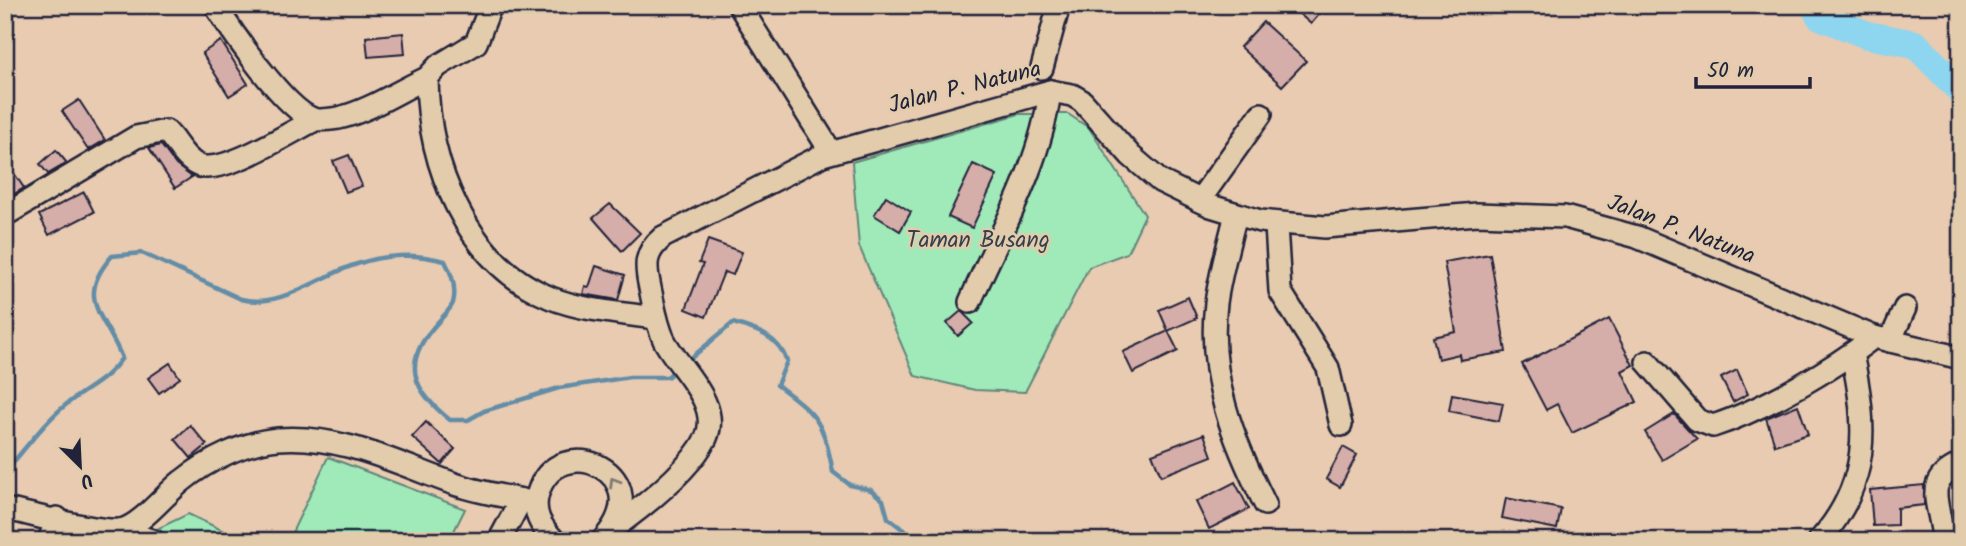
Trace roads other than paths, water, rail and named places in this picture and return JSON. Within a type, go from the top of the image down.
[{"type":"street","points":[[215,5],[281,92],[300,111],[315,120]]},
{"type":"street","points":[[10,212],[136,137],[166,131],[189,160],[200,167],[215,167],[231,162],[315,120],[349,114],[382,102],[427,78],[438,66],[476,43],[491,5]]},
{"type":"street","points":[[739,5],[831,152]]},
{"type":"street","points":[[970,302],[1034,155],[1047,116],[1042,83],[1059,5]]},
{"type":"street","points":[[427,78],[433,146],[448,191],[488,256],[515,280],[550,298],[577,307],[656,318]]},
{"type":"street","name":"Jalan P. Natuna","points":[[609,534],[656,495],[706,438],[709,415],[707,405],[674,357],[656,318],[645,264],[654,245],[663,237],[831,152],[1042,83],[1082,101],[1145,170],[1167,185],[1199,201],[1236,214],[1276,225],[1350,226],[1417,217],[1477,214],[1565,217],[1637,237],[1882,339],[1961,358]]},
{"type":"street","points":[[1199,201],[1261,114]]},
{"type":"street","points":[[1236,214],[1216,300],[1214,351],[1228,426],[1265,504]]},
{"type":"street","points":[[1276,225],[1280,291],[1328,368],[1341,425]]},
{"type":"street","points":[[1647,362],[1697,420],[1713,426],[1794,387],[1882,339],[1905,308]]},
{"type":"street","points":[[1819,541],[1847,503],[1858,477],[1861,400],[1852,354]]},
{"type":"street","points":[[120,530],[138,521],[182,481],[207,464],[243,447],[277,439],[311,439],[365,450],[455,484],[528,501]]},
{"type":"street","points":[[499,541],[541,481],[558,465],[580,460],[602,466],[618,483],[623,505],[609,534]]},
{"type":"street","points":[[1943,541],[1936,486],[1942,474],[1961,464]]},
{"type":"street","points":[[528,501],[540,525],[555,541]]},
{"type":"street","points":[[5,509],[120,530],[155,541]]},
{"type":"street","points":[[49,541],[57,518]]},
{"type":"waterway","points":[[1814,5],[1820,16],[1867,35],[1915,44],[1961,91]]},
{"type":"waterway","points":[[5,472],[51,419],[68,403],[104,378],[122,358],[96,307],[94,296],[95,284],[112,256],[142,253],[241,299],[256,301],[284,296],[340,270],[377,259],[410,256],[445,261],[453,281],[453,303],[422,342],[415,367],[421,389],[450,420],[468,420],[484,411],[559,388],[630,377],[667,377],[676,370]]},
{"type":"waterway","points":[[685,363],[733,323],[766,335],[783,352],[787,361],[777,385],[817,421],[826,442],[833,472],[850,485],[871,490],[883,500],[888,518],[905,531],[930,541]]},
{"type":"park label","name":"Taman Busang","points":[[978,241]]}]
